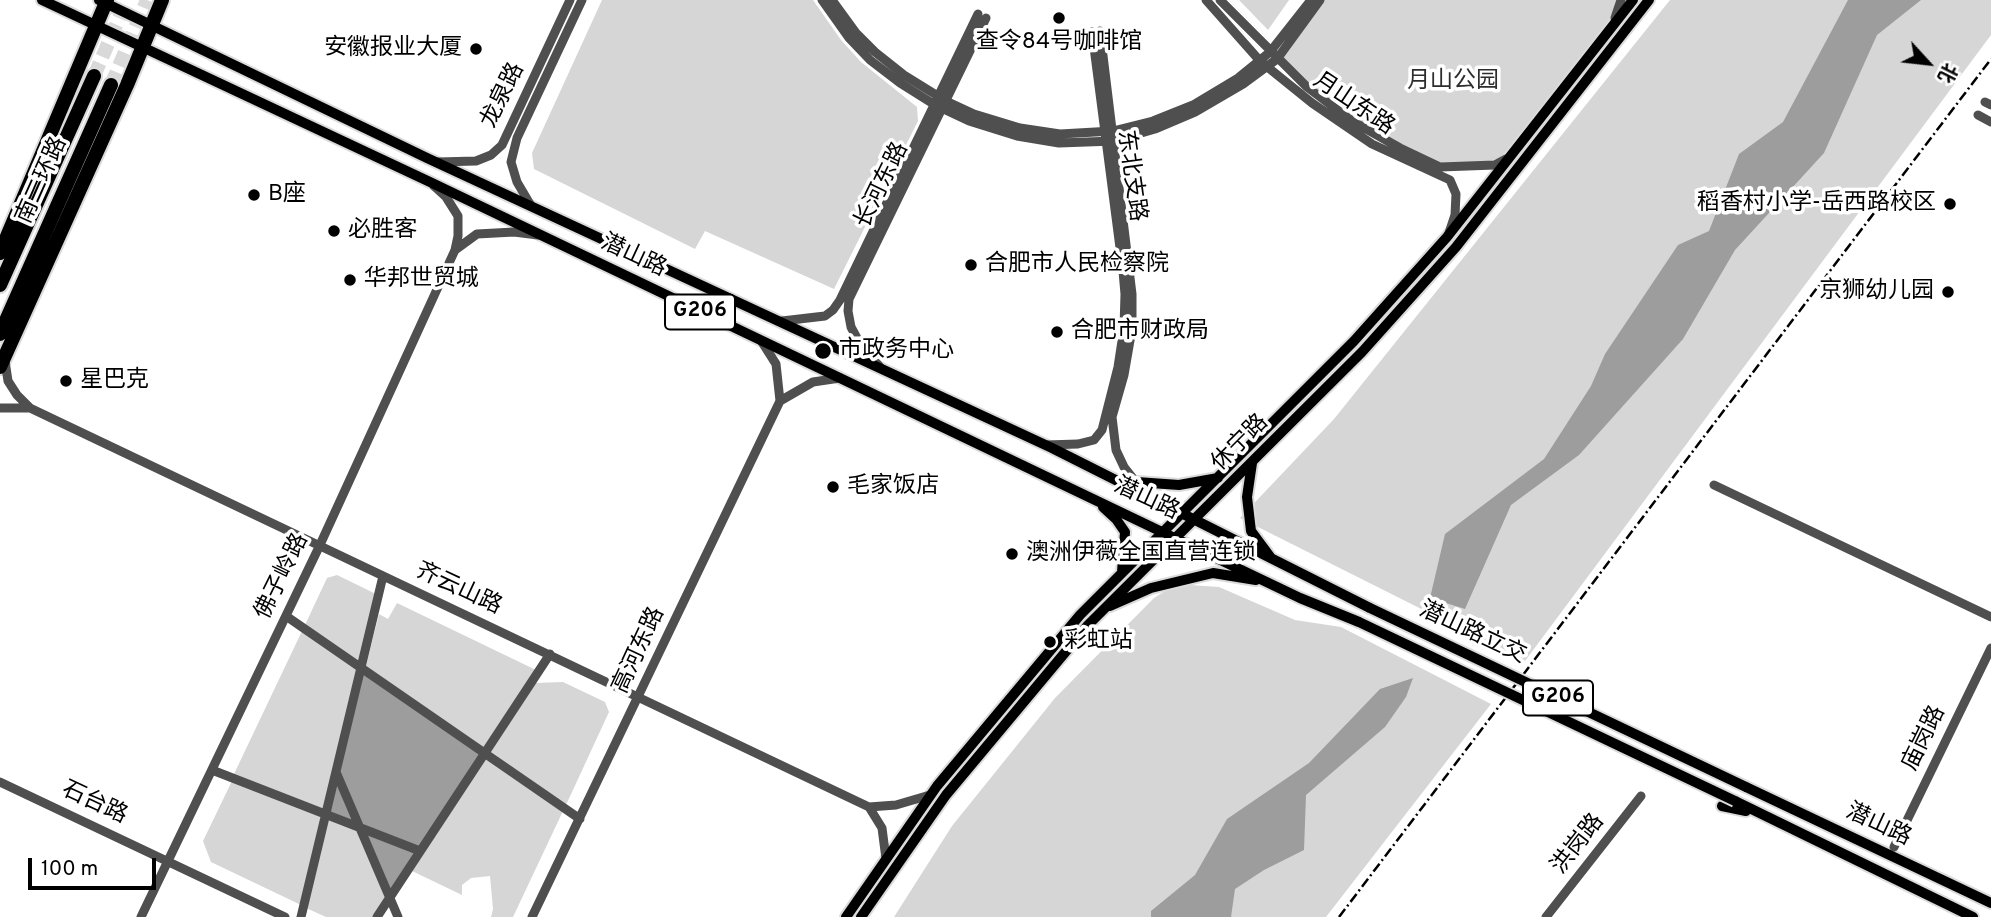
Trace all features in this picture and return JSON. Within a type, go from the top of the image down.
[{"type":"highway","points":[[2,363],[153,26],[162,0]]},
{"type":"highway","points":[[0,253],[97,26],[104,1]]},
{"type":"highway","name":"南二环路","points":[[0,285],[94,76]]},
{"type":"highway","name":"南二环路","points":[[0,334],[111,85]]},
{"type":"main road","name":"潜山路","points":[[42,0],[1265,581],[1359,622]]},
{"type":"main road","points":[[153,26],[169,0]]},
{"type":"main road","name":"休宁路","points":[[846,917],[930,795],[1080,615],[1354,341],[1447,237],[1633,0]]},
{"type":"main road","name":"休宁路","points":[[861,917],[946,795],[1003,724],[1104,609],[1362,352],[1456,247],[1650,0]]},
{"type":"main road","name":"潜山路","points":[[104,1],[437,162],[1046,445],[1370,608]]},
{"type":"main road","points":[[1252,463],[1247,497],[1251,531],[1273,560]]},
{"type":"main road","points":[[1117,480],[1179,485],[1218,478]]},
{"type":"main road","points":[[1093,498],[1116,519],[1125,532],[1122,572]]},
{"type":"main road","points":[[1104,609],[1151,588],[1213,573],[1265,581]]},
{"type":"main road","name":"潜山路立交","points":[[1370,608],[1746,788]]},
{"type":"main road","name":"潜山路立交","points":[[1359,622],[1735,801]]},
{"type":"main road","name":"潜山路","points":[[1746,788],[1991,903]]},
{"type":"main road","name":"潜山路","points":[[1735,801],[1973,917]]},
{"type":"main road","points":[[1722,806],[1758,813]]},
{"type":"street","name":"龙泉路","points":[[437,162],[476,161],[491,155],[502,145],[570,0]]},
{"type":"street","name":"龙泉路","points":[[530,204],[517,182],[511,162],[517,138],[582,0]]},
{"type":"street","points":[[821,0],[849,38],[870,60],[900,83],[940,103],[1020,128],[1060,134],[1109,136],[1193,104],[1263,64],[1274,55],[1320,0]]},
{"type":"street","points":[[832,0],[856,33],[875,52],[940,103]]},
{"type":"street","name":"月山东路","points":[[1206,0],[1263,64],[1312,103],[1372,144],[1450,180],[1456,194],[1455,215],[1447,237]]},
{"type":"street","name":"月山东路","points":[[1220,0],[1307,87],[1352,121],[1399,148],[1440,167],[1494,165],[1514,155]]},
{"type":"street","points":[[1274,55],[1311,0]]},
{"type":"street","points":[[1611,29],[1621,0]]},
{"type":"street","name":"长河东路","points":[[881,369],[851,327],[849,299],[982,16]]},
{"type":"street","name":"东北支路","points":[[1096,32],[1132,293],[1132,329],[1124,375],[1112,417],[1116,450],[1124,467],[1136,482]]},
{"type":"street","name":"长河东路","points":[[781,321],[825,316],[833,310],[940,103]]},
{"type":"street","points":[[1978,115],[1991,122]]},
{"type":"street","name":"东北支路","points":[[1046,445],[1078,444],[1094,440],[1101,430],[1118,367],[1124,328],[1125,294],[1109,136]]},
{"type":"street","points":[[430,182],[446,197],[458,216],[455,250]]},
{"type":"street","points":[[455,250],[478,234],[514,232],[538,235]]},
{"type":"street","name":"佛子岭路","points":[[141,917],[319,547],[455,250]]},
{"type":"street","points":[[762,342],[776,364],[780,401],[813,382],[840,378]]},
{"type":"street","points":[[2,363],[8,381],[30,408]]},
{"type":"street","name":"高河东路","points":[[532,917],[780,401]]},
{"type":"street","points":[[0,408],[30,408]]},
{"type":"street","name":"齐云山路","points":[[30,408],[869,807]]},
{"type":"street","points":[[1714,485],[1991,617]]},
{"type":"street","points":[[300,917],[383,576]]},
{"type":"street","points":[[286,616],[580,819]]},
{"type":"street","name":"庙岗路","points":[[1894,847],[1991,648]]},
{"type":"street","points":[[377,917],[550,654]]},
{"type":"street","points":[[212,770],[421,851]]},
{"type":"street","points":[[336,772],[398,917]]},
{"type":"street","name":"石台路","points":[[0,782],[285,917]]},
{"type":"street","points":[[886,859],[882,828],[869,807],[896,805],[930,795]]},
{"type":"street","name":"洪岗路","points":[[1546,917],[1641,796]]},
{"type":"green space","points":[[602,0],[813,0],[841,40],[861,62],[917,107],[918,121],[834,289],[705,231],[695,249],[534,169],[532,153]]},
{"type":"green space","points":[[1239,0],[1289,0],[1268,30]]},
{"type":"green space","name":"月山公园","points":[[1320,0],[1621,0],[1621,5],[1495,165],[1440,167],[1352,121],[1277,59]]},
{"type":"green space","points":[[1670,0],[1991,0],[1991,35],[1525,661],[1240,518],[1334,419]]},
{"type":"green space","points":[[337,575],[376,594],[359,662],[305,625],[327,578]]},
{"type":"green space","points":[[1176,584],[1219,587],[1295,620],[1341,627],[1491,704],[1326,917],[894,917],[952,826],[1055,698],[1154,598]]},
{"type":"green space","points":[[397,603],[536,670],[484,748],[366,666],[379,614],[388,619]]},
{"type":"green space","points":[[302,631],[358,669],[324,809],[234,774]]},
{"type":"green space","points":[[563,682],[605,702],[609,712],[566,805],[490,751],[535,683]]},
{"type":"green space","points":[[486,758],[563,811],[513,917],[491,917],[493,909],[490,876],[471,878],[462,885],[462,895],[412,871]]},
{"type":"green space","points":[[232,781],[322,815],[301,905],[211,862],[203,841]]},
{"type":"green space","points":[[328,818],[359,830],[387,896],[373,917],[326,917],[306,908]]},
{"type":"shaded area","points":[[1848,0],[1921,0],[1877,35],[1824,153],[1735,250],[1683,339],[1579,455],[1511,505],[1465,609],[1430,598],[1445,534],[1544,459],[1591,386],[1605,354],[1678,245],[1709,231],[1739,154],[1783,122]]},
{"type":"shaded area","points":[[363,673],[480,753],[420,847],[329,811]]},
{"type":"shaded area","points":[[1413,678],[1406,697],[1385,727],[1306,795],[1304,850],[1264,870],[1235,889],[1231,917],[1151,917],[1151,911],[1195,875],[1227,819],[1309,763],[1380,689]]},
{"type":"shaded area","points":[[363,831],[416,853],[389,894]]},
{"type":"tunnel","points":[[94,76],[127,0]]},
{"type":"tunnel","points":[[111,85],[147,0]]},
{"type":"railway","points":[[1339,917],[1991,59]]},
{"type":"place","name":"查令84号咖啡馆","points":[[1059,18]]},
{"type":"place","name":"安徽报业大厦","points":[[476,49]]},
{"type":"place","name":"B座","points":[[254,195]]},
{"type":"place","name":"稻香村小学-岳西路校区","points":[[1950,204]]},
{"type":"place","name":"必胜客","points":[[334,231]]},
{"type":"place","name":"合肥市人民检察院","points":[[971,265]]},
{"type":"place","name":"华邦世贸城","points":[[350,280]]},
{"type":"place","name":"京狮幼儿园","points":[[1948,292]]},
{"type":"place","name":"合肥市财政局","points":[[1057,332]]},
{"type":"place","name":"市政务中心","points":[[823,351]]},
{"type":"place","name":"星巴克","points":[[66,381]]},
{"type":"place","name":"毛家饭店","points":[[833,487]]},
{"type":"place","name":"澳洲伊薇全国直营连锁","points":[[1012,554]]},
{"type":"place","name":"彩虹站","points":[[1050,642]]}]
